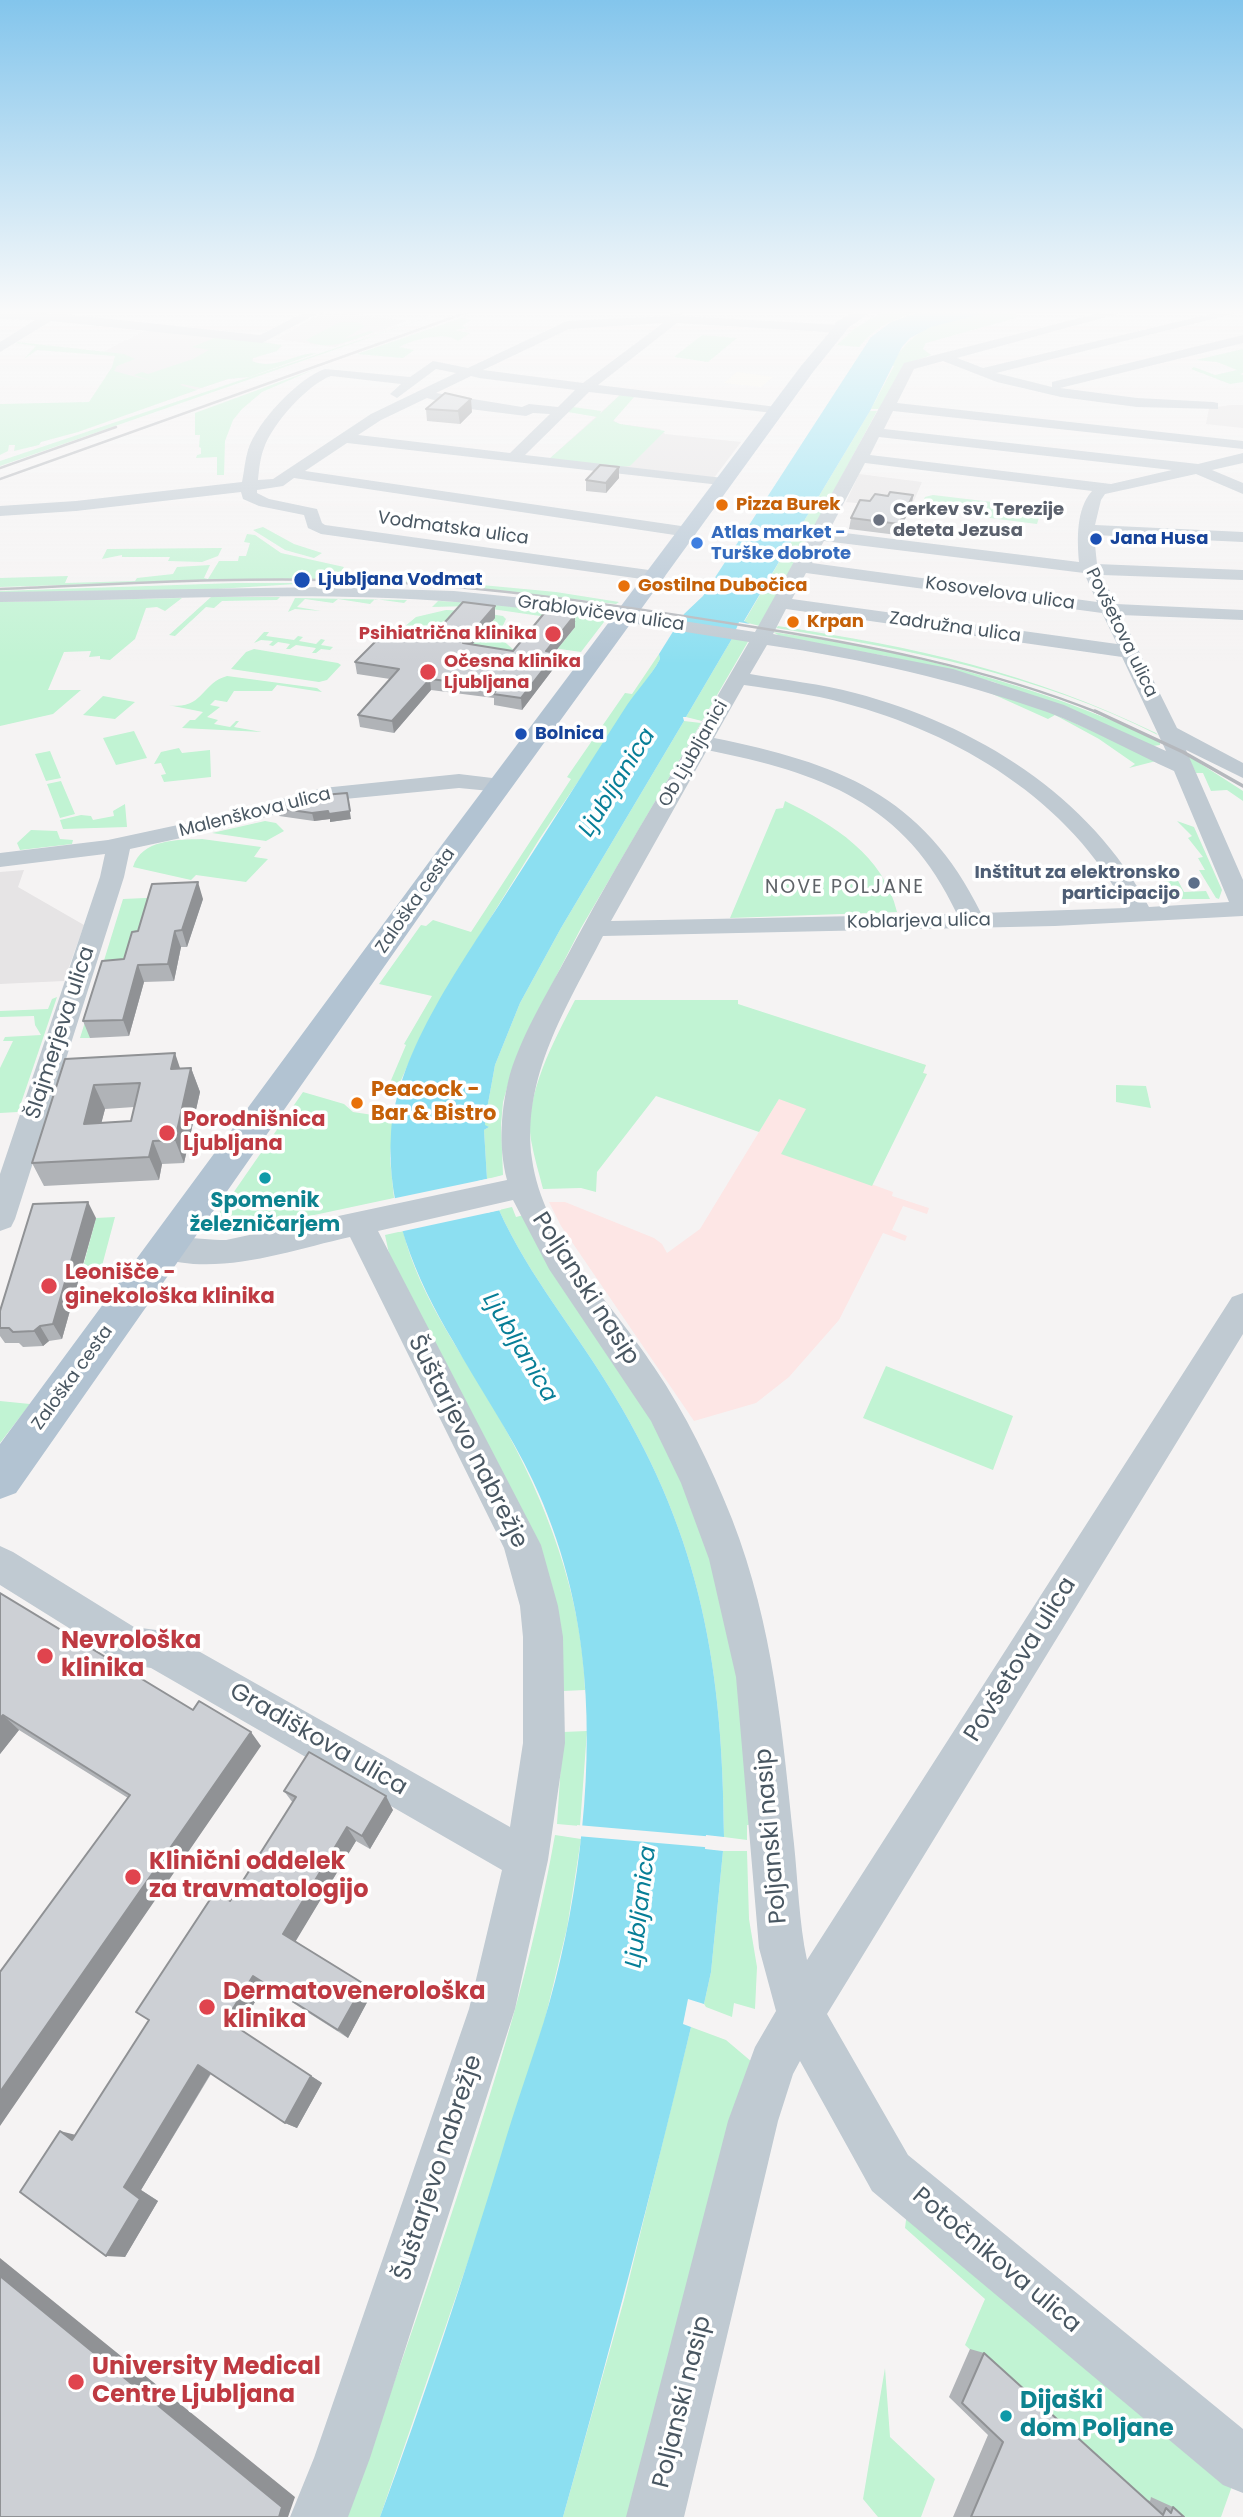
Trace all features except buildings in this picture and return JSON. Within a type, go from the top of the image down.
[{"type":"main road","name":"Zaloška cesta","points":[[0,1479],[501,785],[763,429]]},
{"type":"street","points":[[254,494],[256,449],[268,429]]},
{"type":"street","points":[[0,511],[76,506],[169,494],[254,494],[295,474],[356,429]]},
{"type":"street","points":[[514,458],[543,429]]},
{"type":"street","points":[[1097,429],[1243,446]]},
{"type":"street","points":[[875,432],[1196,468],[1243,489]]},
{"type":"street","name":"Ob Ljubljanici","points":[[510,1190],[519,1163],[516,1119],[525,1071],[535,1046],[594,929],[740,675],[752,637],[780,603],[875,432]]},
{"type":"street","points":[[468,453],[485,436]]},
{"type":"street","points":[[343,438],[723,483]]},
{"type":"street","points":[[860,458],[1109,488],[1243,458]]},
{"type":"street","points":[[295,474],[688,532]]},
{"type":"street","name":"Povšetova ulica","points":[[1109,488],[1095,494],[1086,530],[1084,545],[1090,569],[1168,732],[1243,909]]},
{"type":"street","name":"Vodmatska ulica","points":[[254,494],[311,512],[314,526],[321,529],[656,576]]},
{"type":"street","points":[[1086,530],[1243,537]]},
{"type":"street","points":[[818,534],[1090,569],[1243,575]]},
{"type":"street","name":"Kosovelova ulica","points":[[800,567],[1110,609],[1243,615]]},
{"type":"street","name":"Grablovičeva ulica","points":[[0,597],[266,592],[375,593],[494,599],[624,616],[900,662],[987,684],[1090,723],[1181,765]]},
{"type":"street","name":"Zadružna ulica","points":[[780,603],[1131,652]]},
{"type":"street","points":[[740,675],[828,693],[892,712],[943,733],[991,758],[1061,808],[1098,845],[1122,878],[1142,914]]},
{"type":"street","points":[[1168,732],[1243,772]]},
{"type":"street","points":[[701,742],[766,755],[811,770],[848,786],[887,808],[922,836],[942,859],[962,891],[973,920]]},
{"type":"street","name":"Malenškova ulica","points":[[0,860],[118,845],[218,823],[323,795],[459,781],[501,785]]},
{"type":"street","name":"Šlajmerjeva ulica","points":[[0,1219],[66,1024],[112,877],[118,845]]},
{"type":"street","name":"Koblarjeva ulica","points":[[594,929],[973,920],[1243,909]]},
{"type":"street","points":[[167,1248],[186,1252],[226,1252],[510,1190]]},
{"type":"street","name":"Poljanski nasip","points":[[510,1190],[552,1242],[649,1387],[681,1443],[705,1496],[730,1565],[749,1636],[756,1678],[782,1948],[800,2014],[772,2064],[752,2120],[655,2517]]},
{"type":"street","name":"Šuštarjevo nabrežje","points":[[319,2517],[492,2009],[526,1860],[544,1743],[543,1637],[536,1594],[522,1545],[413,1335],[372,1221]]},
{"type":"street","name":"Povšetova ulica","points":[[800,2014],[1243,1306]]},
{"type":"street","name":"Gradiškova ulica","points":[[0,1563],[126,1645],[156,1649],[526,1860]]},
{"type":"street","name":"Potočnikova ulica","points":[[800,2014],[890,2173],[1243,2465]]},
{"type":"shaded area","points":[[582,429],[660,429],[665,434],[741,442],[714,478],[549,459]]},
{"type":"shaded area","points":[[859,474],[922,482],[912,505],[888,502],[886,506],[846,502]]},
{"type":"shaded area","points":[[24,870],[18,887],[84,925],[64,981],[0,984],[0,872]]},
{"type":"shaded area","points":[[825,1033],[926,1065],[923,1073],[927,1074],[871,1184],[893,1192],[892,1196],[929,1208],[927,1214],[903,1206],[892,1230],[907,1236],[905,1241],[883,1233],[839,1320],[789,1377],[756,1403],[694,1421],[561,1226],[549,1202],[565,1202],[654,1238],[662,1244],[667,1253],[700,1229],[779,1099]]},
{"type":"green space","points":[[0,429],[85,429],[14,451],[15,445],[9,445],[8,451],[0,455]]},
{"type":"green space","points":[[94,429],[105,429],[0,466],[0,461]]},
{"type":"green space","points":[[195,429],[229,429],[225,441],[224,475],[217,475],[217,457],[196,458],[201,454],[201,448],[200,435],[195,435]]},
{"type":"green space","points":[[583,429],[665,431],[630,466],[549,459]]},
{"type":"green space","points":[[859,429],[867,429],[811,533],[798,531]]},
{"type":"green space","points":[[933,495],[1042,508],[1037,524],[920,509],[925,497]]},
{"type":"green space","points":[[263,527],[294,544],[322,553],[314,558],[285,550],[253,530]]},
{"type":"green space","points":[[796,533],[810,534],[760,626],[744,622]]},
{"type":"green space","points":[[247,534],[255,535],[281,553],[344,567],[338,576],[389,576],[391,573],[418,579],[556,592],[619,602],[616,604],[457,586],[364,579],[262,579],[0,587],[0,578],[68,576],[65,583],[135,581],[137,578],[173,574],[177,567],[210,565],[204,578],[208,579],[219,561],[238,561],[239,556],[246,556],[250,543],[244,542]]},
{"type":"green space","points":[[222,548],[218,556],[202,562],[168,561],[170,557],[122,555],[102,559],[107,549]]},
{"type":"green space","points":[[312,583],[201,590],[0,594],[0,591]]},
{"type":"green space","points":[[211,597],[280,597],[277,600],[222,601],[214,608],[206,607],[175,636],[169,635]]},
{"type":"green space","points":[[182,598],[165,611],[157,607],[146,608],[135,639],[110,660],[100,659],[100,656],[89,657],[91,651],[64,652],[48,690],[81,690],[53,714],[0,726],[0,602]]},
{"type":"green space","points":[[295,598],[375,599],[370,604],[338,599],[333,603],[305,599],[297,607],[321,611],[295,609],[288,612]]},
{"type":"green space","points":[[379,599],[407,600],[404,603]]},
{"type":"green space","points":[[438,601],[483,603],[607,618],[581,652],[539,646],[564,641],[574,628],[571,627],[575,621],[471,606],[432,607]]},
{"type":"green space","points":[[446,610],[503,616],[506,619],[498,636],[516,652],[391,638],[416,617]]},
{"type":"green space","points":[[778,626],[878,643],[972,664],[1063,694],[1158,735],[1066,696],[971,666],[776,628]]},
{"type":"green space","points":[[264,632],[269,632],[266,636],[294,640],[298,636],[303,637],[299,641],[316,644],[321,639],[325,640],[321,645],[333,647],[312,653],[316,648],[296,645],[286,649],[290,644],[278,642],[273,646],[269,645],[273,641],[261,640],[254,643]]},
{"type":"green space","points":[[773,632],[874,649],[971,672],[1113,721],[1160,741],[1160,745],[1153,746],[994,682],[886,656],[783,638]]},
{"type":"green space","points":[[733,637],[749,640],[702,721],[686,717]]},
{"type":"green space","points":[[254,649],[341,665],[327,680],[319,682],[231,669],[246,652]]},
{"type":"green space","points":[[659,654],[660,659],[656,666],[540,838],[457,972],[418,1042],[398,1087],[389,1085],[406,1045],[404,1044],[432,996],[379,984],[421,925],[426,926],[433,920],[471,932],[571,779],[567,777],[625,693],[632,694]]},
{"type":"green space","points":[[227,676],[317,688],[322,692],[277,685],[272,691],[234,691],[227,702],[215,700],[210,705],[220,707],[207,717],[218,720],[214,724],[230,727],[239,721],[234,727],[262,732],[182,728],[203,712],[168,705],[188,704],[212,684]]},
{"type":"green space","points":[[977,687],[1000,694],[1055,715],[1048,719]]},
{"type":"green space","points":[[103,696],[135,702],[115,719],[83,715]]},
{"type":"green space","points":[[1057,716],[1156,761],[1129,768],[1135,764],[1099,739]]},
{"type":"green space","points":[[684,721],[701,723],[581,928],[514,1063],[503,1102],[503,1175],[487,1179],[484,1130],[489,1127],[485,1126],[485,1120],[495,1065],[520,1003],[561,928]]},
{"type":"green space","points":[[134,731],[147,758],[116,765],[103,738]]},
{"type":"green space","points":[[179,748],[182,753],[210,750],[211,777],[164,782],[161,775],[166,774],[161,763],[154,764],[161,752]]},
{"type":"green space","points":[[50,751],[61,778],[46,781],[35,754]]},
{"type":"green space","points":[[1187,755],[1243,791],[1243,801],[1227,790],[1211,791],[1203,773],[1196,773]]},
{"type":"green space","points":[[61,781],[75,814],[60,818],[47,784]]},
{"type":"green space","points":[[785,801],[838,831],[869,858],[881,874],[897,912],[730,918],[776,809],[783,808]]},
{"type":"green space","points":[[125,804],[127,827],[63,829],[60,820],[81,815],[91,816],[93,820],[114,816],[113,811]]},
{"type":"green space","points":[[265,821],[276,823],[284,831],[266,841],[212,833]]},
{"type":"green space","points":[[1177,821],[1194,827],[1222,890],[1219,899],[1199,870],[1205,870],[1198,858],[1203,857],[1188,838],[1192,836]]},
{"type":"green space","points":[[31,830],[57,831],[60,839],[73,840],[72,844],[20,850],[17,843]]},
{"type":"green space","points":[[202,839],[261,847],[254,857],[268,859],[246,882],[196,875],[191,880],[133,867],[137,858],[152,846],[171,841]]},
{"type":"green space","points":[[1174,873],[1184,892],[1206,891],[1210,899],[1175,899],[1160,874]]},
{"type":"green space","points":[[190,896],[144,948],[109,977],[90,1038],[80,1038],[123,899]]},
{"type":"green space","points":[[57,997],[18,1112],[0,1113],[0,1068],[13,1041],[3,1041],[5,1037],[41,1035],[35,1025],[34,1016],[0,1017],[0,1011],[48,1009],[52,999]]},
{"type":"green space","points":[[575,1000],[738,1000],[738,1004],[926,1065],[923,1073],[927,1074],[872,1186],[781,1154],[806,1109],[779,1099],[759,1132],[656,1096],[597,1172],[596,1192],[581,1188],[543,1189],[531,1140],[532,1105],[543,1068]]},
{"type":"green space","points":[[1116,1085],[1146,1086],[1151,1108],[1116,1102]]},
{"type":"green space","points":[[303,1092],[344,1104],[353,1112],[393,1118],[390,1159],[394,1198],[258,1227],[238,1230],[222,1226],[218,1219],[220,1212]]},
{"type":"green space","points":[[512,1207],[516,1217],[524,1215],[677,1461],[733,1628],[757,1824],[747,1825],[747,1840],[724,1837],[723,1776],[712,1662],[702,1608],[668,1502],[644,1449],[614,1395],[511,1235],[499,1210]]},
{"type":"green space","points":[[115,1217],[99,1277],[80,1278],[96,1218]]},
{"type":"green space","points":[[403,1231],[432,1305],[500,1419],[546,1516],[559,1550],[577,1619],[585,1690],[563,1691],[528,1522],[391,1263],[385,1235]]},
{"type":"green space","points":[[886,1366],[1013,1416],[993,1470],[863,1418]]},
{"type":"green space","points":[[0,1401],[30,1404],[0,1443]]},
{"type":"green space","points":[[587,1731],[580,1826],[557,1824],[563,1732]]},
{"type":"green space","points":[[555,1835],[581,1839],[567,1928],[545,2019],[485,2212],[380,2517],[345,2517],[417,2317],[486,2107],[525,1972]]},
{"type":"green space","points":[[723,1851],[747,1851],[749,1919],[757,1967],[755,2009],[734,2003],[732,2017],[704,2004],[711,1972]]},
{"type":"green space","points":[[691,2027],[726,2040],[752,2062],[631,2517],[563,2517],[624,2300]]},
{"type":"green space","points":[[907,2212],[1232,2486],[1221,2517],[1172,2517],[1151,2498],[1149,2503],[1141,2505],[965,2345],[985,2299],[905,2228]]},
{"type":"green space","points":[[885,2368],[890,2437],[935,2479],[921,2517],[878,2517],[863,2499]]},
{"type":"water","name":"Ljubljanica","points":[[811,429],[859,429],[798,531],[793,530],[796,533],[744,621],[750,624],[739,622],[733,637],[686,717],[683,717],[684,721],[561,928],[520,1003],[495,1065],[485,1120],[485,1125],[489,1127],[484,1130],[487,1179],[478,1181],[486,1213],[499,1210],[524,1258],[614,1395],[644,1449],[668,1502],[687,1555],[702,1608],[712,1662],[723,1776],[724,1837],[706,1835],[705,1849],[723,1851],[711,1972],[704,2004],[688,1999],[683,2024],[691,2027],[630,2272],[563,2517],[380,2517],[458,2292],[555,1981],[580,1849],[586,1760],[582,1649],[567,1575],[552,1527],[524,1463],[439,1317],[415,1267],[398,1215],[393,1189],[391,1133],[396,1102],[419,1039],[453,976],[627,705],[656,666],[660,659],[659,654],[684,614],[703,596]]},
{"type":"pier","points":[[491,1178],[489,1182],[481,1184],[488,1209],[500,1207],[501,1210],[399,1232],[391,1199]]},
{"type":"pier","points":[[577,1825],[727,1838],[709,1838],[709,1846],[727,1849],[577,1836]]},
{"type":"railway","points":[[0,468],[109,429]]},
{"type":"railway","points":[[0,479],[139,429]]},
{"type":"railway","points":[[0,589],[273,579],[364,581],[506,592],[787,632],[878,649],[1012,683],[1099,713]]},
{"type":"railway","points":[[1095,711],[1183,752],[1243,786]]},
{"type":"place","name":"Pizza Burek","points":[[722,505]]},
{"type":"place","name":"Cerkev sv. Terezije deteta Jezusa","points":[[879,520]]},
{"type":"place","name":"Jana Husa","points":[[1096,539]]},
{"type":"place","name":"Atlas market - Turške dobrote","points":[[697,543]]},
{"type":"place","name":"Ljubljana Vodmat","points":[[302,580]]},
{"type":"place","name":"Gostilna Dubočica","points":[[624,586]]},
{"type":"place","name":"Krpan","points":[[793,622]]},
{"type":"place","name":"Psihiatrična klinika","points":[[553,634]]},
{"type":"place","name":"Očesna klinika Ljubljana","points":[[428,672]]},
{"type":"place","name":"Bolnica","points":[[521,734]]},
{"type":"place","name":"Inštitut za elektronsko participacijo","points":[[1194,883]]},
{"type":"place","name":"Peacock - Bar & Bistro","points":[[357,1103]]},
{"type":"place","name":"Porodnišnica Ljubljana","points":[[167,1133]]},
{"type":"place","name":"Spomenik železničarjem","points":[[265,1178]]},
{"type":"place","name":"Leonišče - ginekološka klinika","points":[[49,1286]]},
{"type":"place","name":"Nevrološka klinika","points":[[45,1656]]},
{"type":"place","name":"Klinični oddelek za travmatologijo","points":[[133,1877]]},
{"type":"place","name":"Dermatovenerološka klinika","points":[[207,2007]]},
{"type":"place","name":"University Medical Centre Ljubljana","points":[[76,2382]]},
{"type":"place","name":"Dijaški dom Poljane","points":[[1006,2416]]},
{"type":"district","name":"NOVE POLJANE","points":[[845,888]]}]
